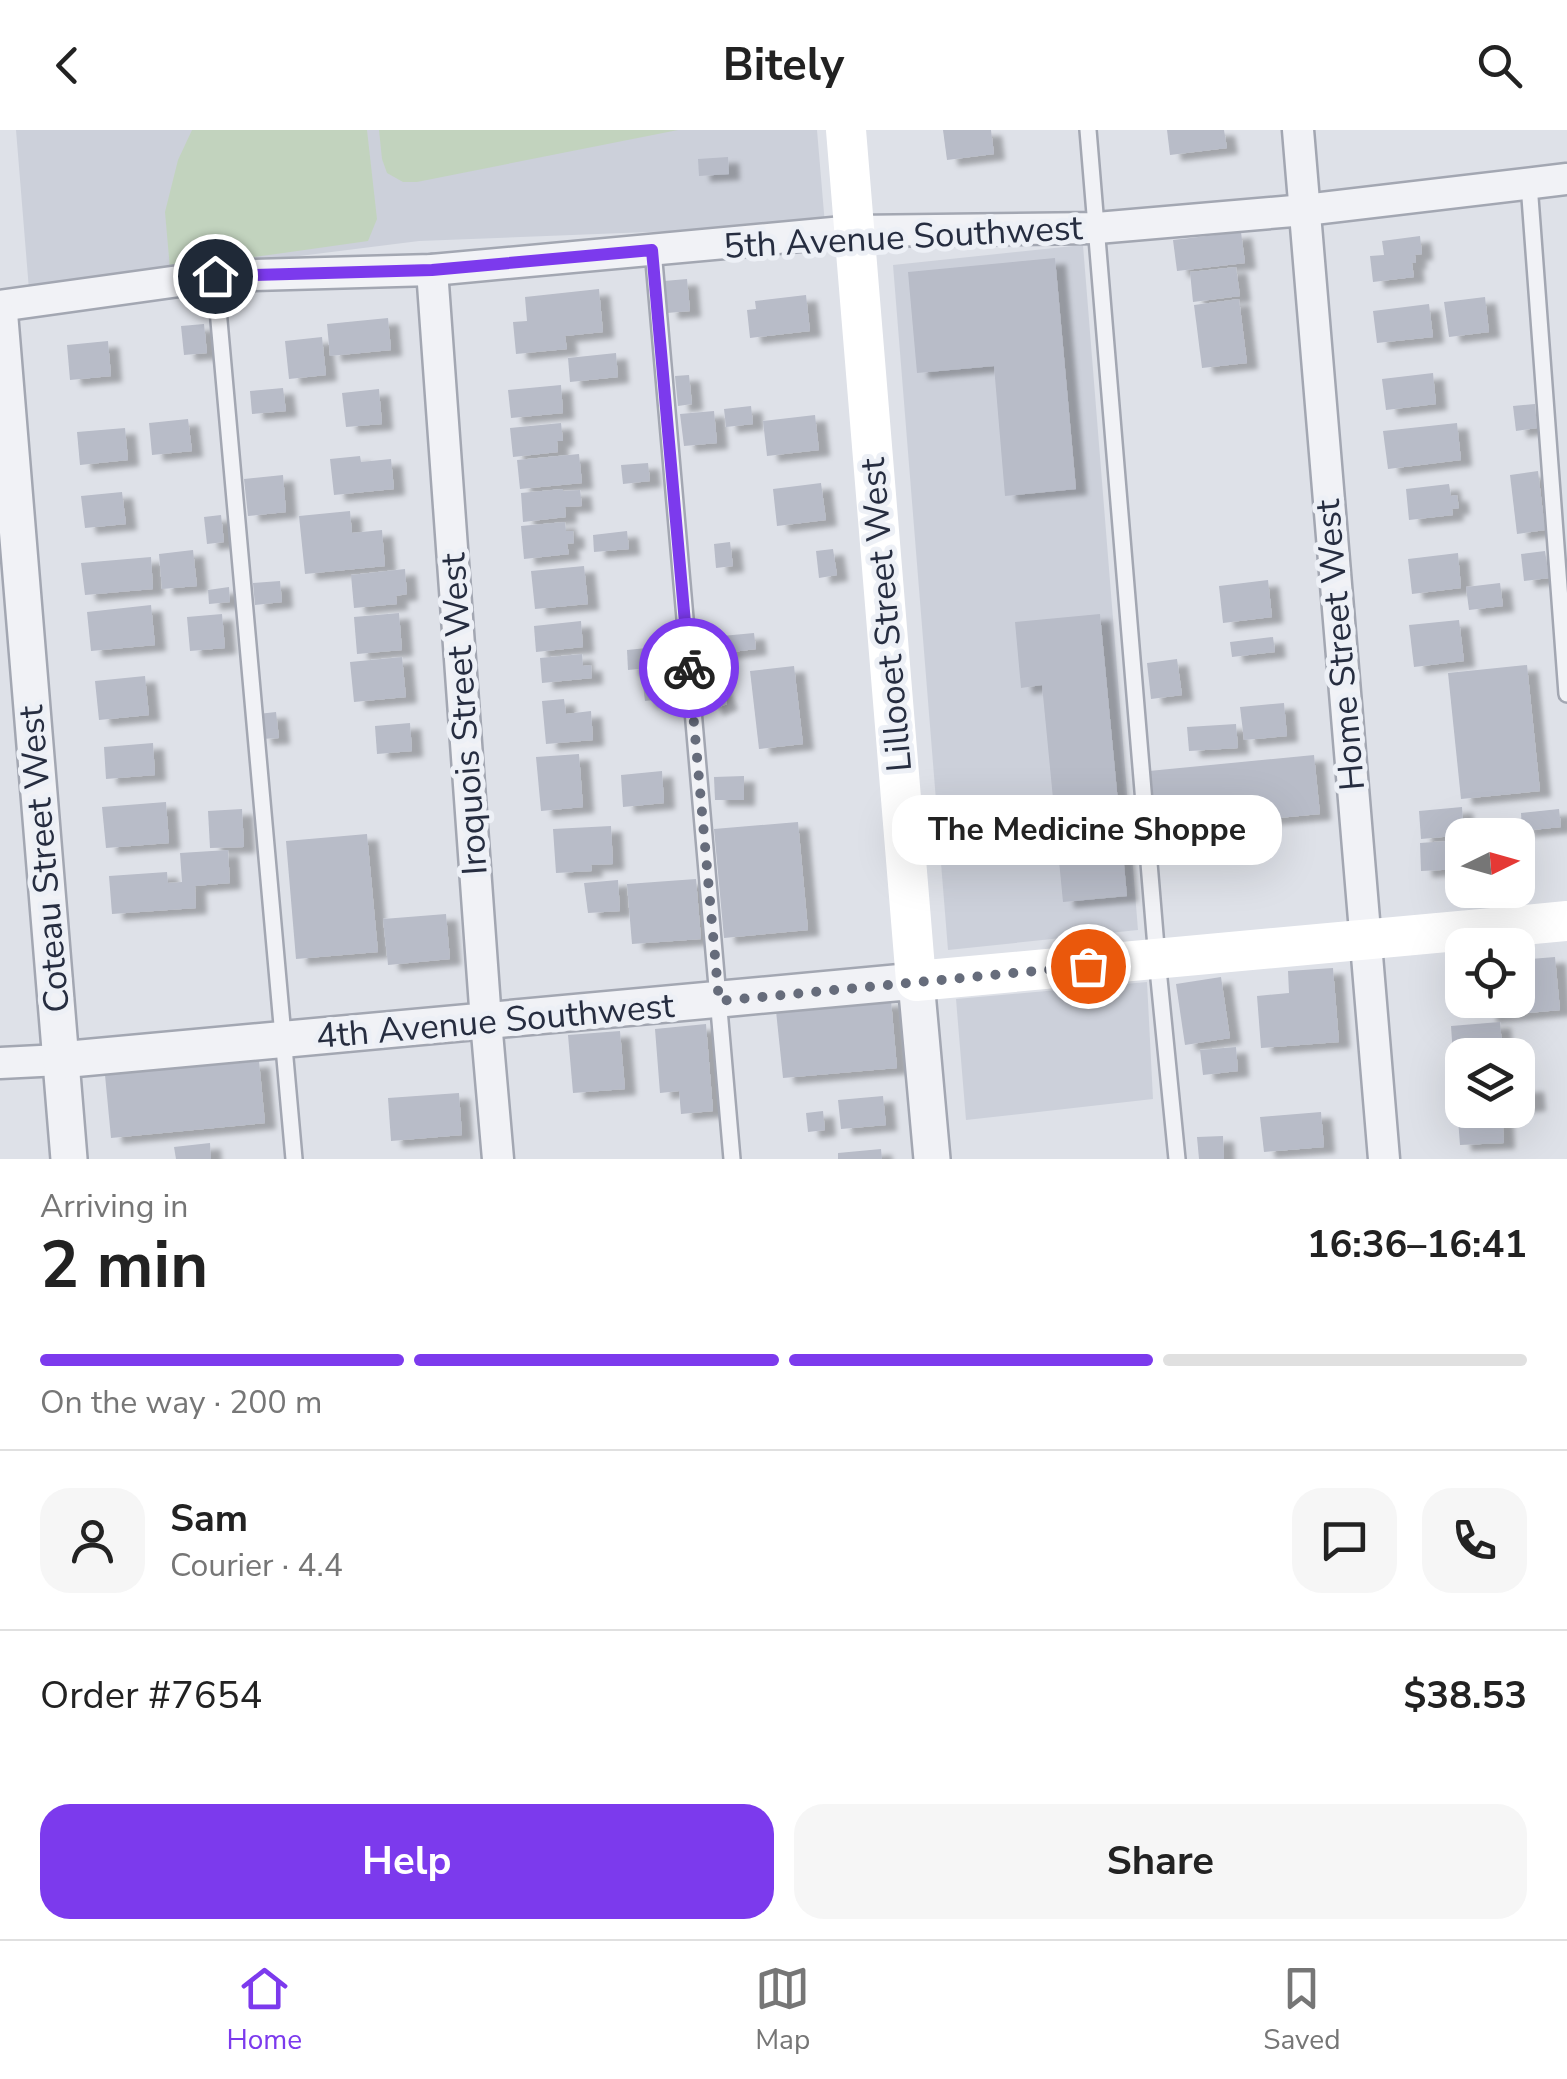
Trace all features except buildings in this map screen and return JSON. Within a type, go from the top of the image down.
[{"type":"main road","name":"Lillooet Street West","points":[[846,130],[916,981]]},
{"type":"main road","name":"4th Avenue Southwest","points":[[916,981],[1567,921]]},
{"type":"street","name":"Home Street West","points":[[1298,130],[1384,1159]]},
{"type":"street","name":"5th Avenue Southwest","points":[[0,306],[215,276],[432,270],[854,231],[1097,228],[1304,210],[1567,179]]},
{"type":"street","name":"Iroquois Street West","points":[[432,270],[498,1159]]},
{"type":"street","name":"Coteau Street West","points":[[0,319],[69,1159]]},
{"type":"street","name":"4th Avenue Southwest","points":[[0,1063],[916,981]]},
{"type":"street","name":"Lillooet Street West","points":[[916,981],[932,1159]]},
{"type":"lane","points":[[1088,130],[1177,1159]]},
{"type":"lane","points":[[1530,184],[1567,694]]},
{"type":"lane","points":[[652,250],[732,1159]]},
{"type":"lane","points":[[215,276],[294,1159]]},
{"type":"shaded area","points":[[16,130],[817,130],[825,225],[419,241],[29,290]]},
{"type":"shaded area","points":[[1083,245],[1138,930],[948,950],[893,265]]},
{"type":"shaded area","points":[[1147,982],[1153,1099],[966,1120],[956,999]]},
{"type":"green space","points":[[192,130],[367,130],[377,219],[368,241],[170,269],[165,212],[178,160]]},
{"type":"green space","points":[[379,130],[678,130],[403,182],[387,173]]},
{"type":"way so far","points":[[689,668],[719,1001],[1088,966]]},
{"type":"place","name":"The Medicine Shoppe","points":[[1088,966]]},
{"type":"route","points":[[215,276],[432,270],[652,250],[689,668]]}]
